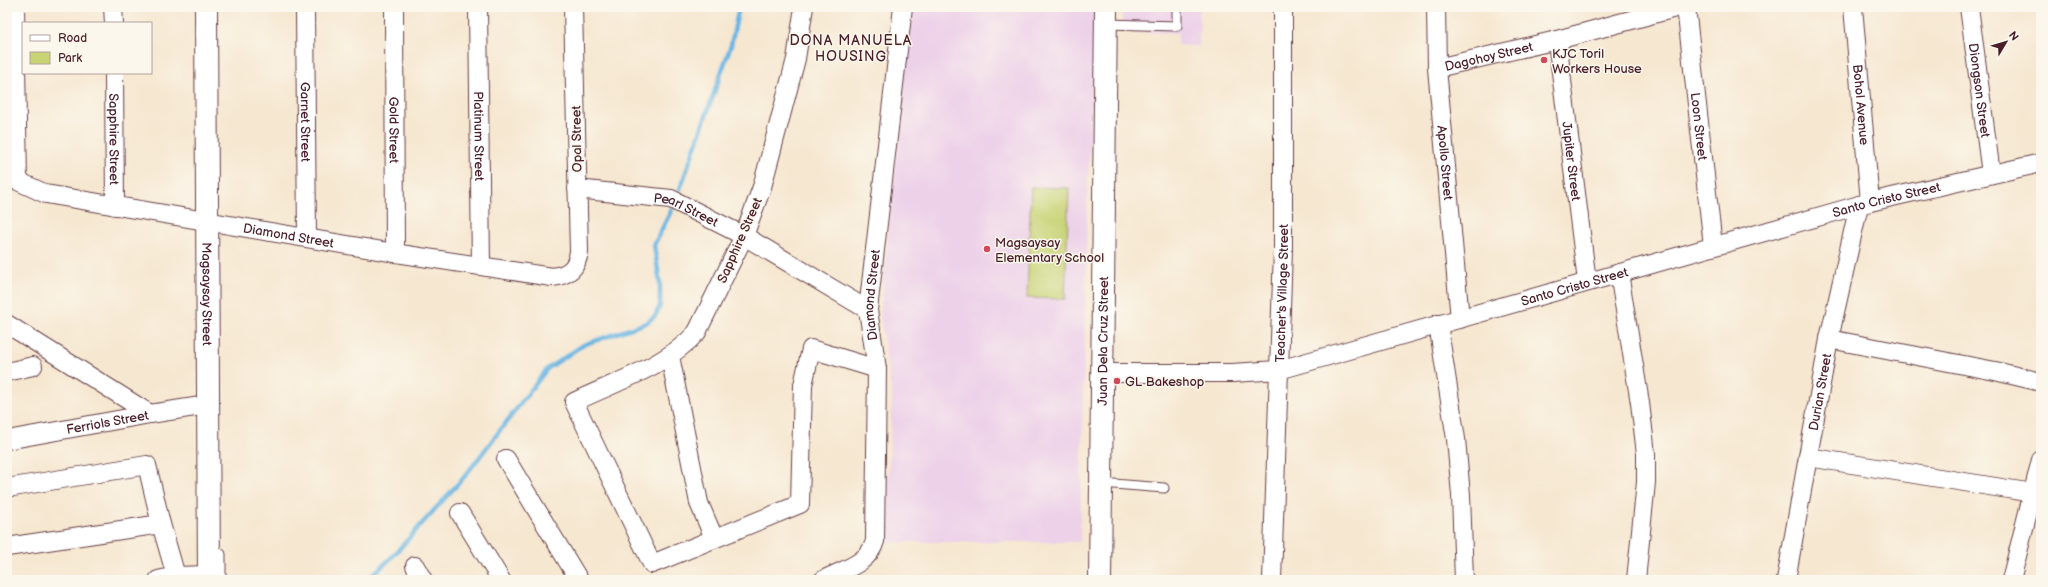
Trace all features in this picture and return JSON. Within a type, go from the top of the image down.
[{"type":"street","points":[[13,179],[15,7]]},
{"type":"street","points":[[113,7],[114,22]]},
{"type":"street","name":"Magsaysay Street","points":[[206,7],[208,221],[207,406],[209,547],[213,578]]},
{"type":"street","name":"Garnet Street","points":[[305,7],[306,238]]},
{"type":"street","name":"Gold Street","points":[[394,7],[395,253]]},
{"type":"street","name":"Platinum Street","points":[[478,7],[481,266]]},
{"type":"street","name":"Opal Street","points":[[572,270],[577,262],[579,251],[573,7]]},
{"type":"street","name":"Sapphire Street","points":[[714,538],[652,564],[574,402],[670,356],[685,345],[697,332],[744,236],[762,187],[796,59],[804,7]]},
{"type":"street","name":"Diamond Street","points":[[822,580],[864,560],[872,550],[875,533],[877,369],[868,310],[903,7]]},
{"type":"street","name":"Teacher's Village Street","points":[[1272,580],[1283,241],[1283,7]]},
{"type":"street","name":"Apollo Street","points":[[1436,7],[1437,68],[1460,319]]},
{"type":"street","name":"Dagohoy Street","points":[[1437,68],[1557,40],[1679,7]]},
{"type":"street","name":"Loon Street","points":[[1686,7],[1713,246]]},
{"type":"street","name":"Bohol Avenue","points":[[1854,7],[1864,203]]},
{"type":"street","name":"Diongson Street","points":[[1969,7],[1991,174]]},
{"type":"street","name":"Juan Dela Cruz Street","points":[[1100,580],[1106,15]]},
{"type":"street","name":"Jupiter Street","points":[[1557,40],[1588,282]]},
{"type":"street","name":"Sapphire Street","points":[[114,74],[115,206]]},
{"type":"street","name":"Santo Cristo Street","points":[[1103,373],[1232,374],[1279,370],[1864,203],[2041,163]]},
{"type":"street","name":"Diamond Street","points":[[13,179],[46,194],[395,253],[552,277],[564,276],[572,270]]},
{"type":"street","name":"Pearl Street","points":[[577,189],[671,199],[744,236],[868,310]]},
{"type":"street","name":"Durian Street","points":[[1786,580],[1829,339],[1864,203]]},
{"type":"street","points":[[1619,273],[1640,403],[1646,454],[1646,482],[1636,580]]},
{"type":"street","points":[[7,324],[150,414]]},
{"type":"street","points":[[1438,324],[1456,439],[1461,495],[1464,580]]},
{"type":"street","points":[[1829,339],[1995,371],[2041,382]]},
{"type":"street","points":[[670,356],[699,503],[714,538],[800,504],[803,385],[806,365],[811,349],[877,369]]},
{"type":"street","points":[[7,372],[32,366]]},
{"type":"street","name":"Ferriols Street","points":[[7,440],[150,414],[207,406]]},
{"type":"street","points":[[1808,457],[2033,493]]},
{"type":"street","points":[[506,459],[579,580]]},
{"type":"street","points":[[2011,580],[2041,460]]},
{"type":"street","points":[[7,488],[147,465],[161,524],[176,576]]},
{"type":"street","points":[[460,513],[501,580]]},
{"type":"street","points":[[7,547],[161,524]]},
{"type":"street","points":[[158,580],[176,576],[213,578]]},
{"type":"lane","points":[[1106,15],[1177,26],[1177,7]]},
{"type":"lane","points":[[1101,483],[1164,488]]},
{"type":"shaded area","name":"Magsaysay Elementary School","points":[[910,7],[1097,7],[1088,182],[1080,542],[885,542],[892,396],[880,316]]},
{"type":"shaded area","points":[[1122,7],[1200,7],[1199,46],[1178,45],[1178,33],[1122,32]]},
{"type":"green space","points":[[1031,187],[1069,188],[1065,299],[1027,298]]},
{"type":"waterway","points":[[680,189],[731,45],[739,7]]},
{"type":"waterway","points":[[367,580],[391,558],[465,476],[547,369],[583,345],[646,323],[655,316],[660,306],[660,283],[654,245],[672,209]]},
{"type":"place","name":"KJC Toril Workers House","points":[[1544,60]]},
{"type":"place","name":"Magsaysay Elementary School","points":[[987,249]]},
{"type":"place","name":"GL Bakeshop","points":[[1117,381]]},
{"type":"district","name":"DONA MANUELA HOUSING","points":[[851,48]]}]
